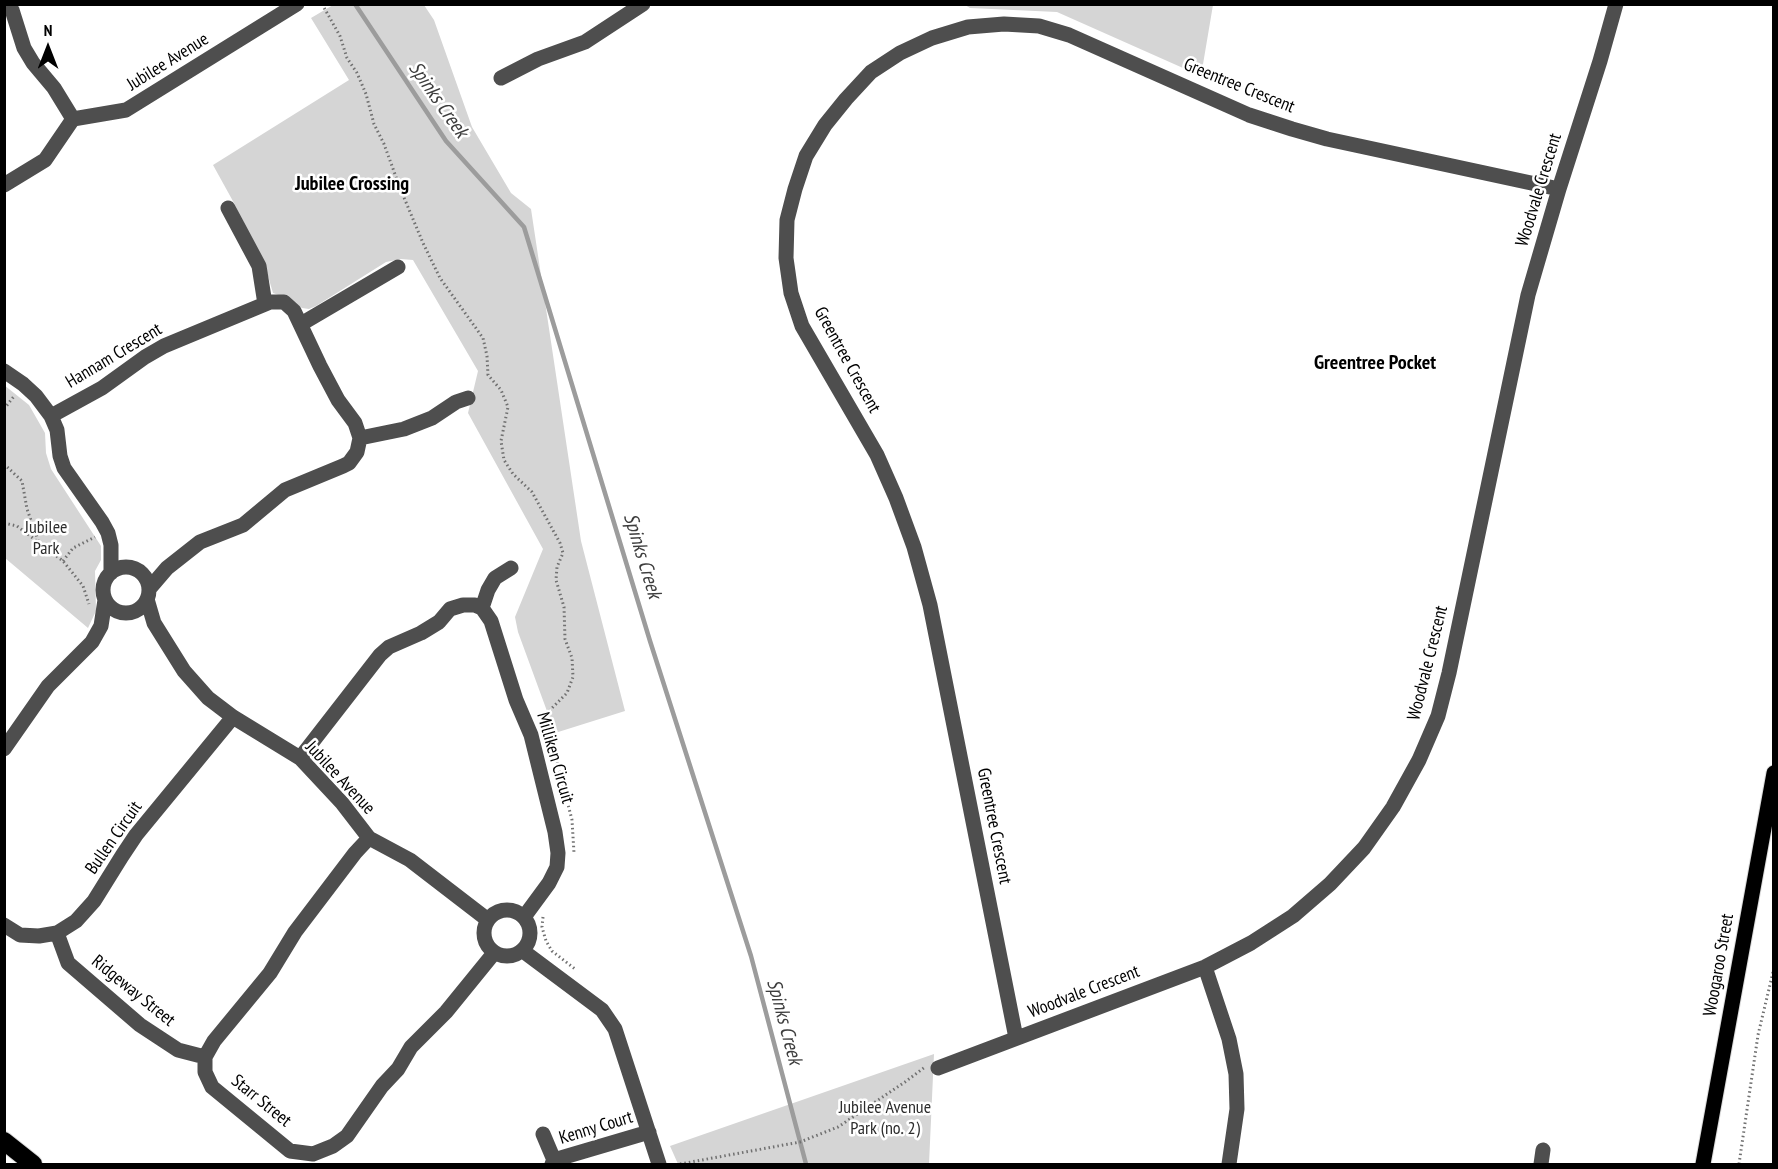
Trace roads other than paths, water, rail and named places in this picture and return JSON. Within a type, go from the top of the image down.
[{"type":"highway","points":[[4,1141],[33,1164]]},
{"type":"main road","name":"Woogaroo Street","points":[[1703,1164],[1773,773]]},
{"type":"street","points":[[4,185],[45,160],[74,119],[24,48],[12,10],[6,4]]},
{"type":"street","name":"Jubilee Avenue","points":[[74,119],[126,110],[297,4]]},
{"type":"street","points":[[501,78],[538,59],[585,42],[643,4]]},
{"type":"street","name":"Woodvale Crescent","points":[[941,1066],[1205,967],[1251,943],[1293,916],[1330,884],[1364,848],[1393,807],[1419,759],[1438,716],[1528,295],[1616,4]]},
{"type":"street","name":"Greentree Crescent","points":[[1016,1038],[930,605],[914,547],[877,455],[802,326],[791,292],[786,258],[787,220],[807,156],[825,125],[871,72],[900,53],[932,38],[968,27],[1004,24],[1039,26],[1069,35],[1249,115],[1292,129],[1327,139],[1559,189]]},
{"type":"street","points":[[101,626],[127,612],[138,610],[167,568],[200,542],[243,525],[285,490],[349,463],[357,452],[360,438],[355,423],[338,400],[294,311],[288,304],[265,303],[259,266],[228,208]]},
{"type":"street","points":[[301,324],[398,267]]},
{"type":"street","name":"Hannam Crescent","points":[[51,417],[102,388],[164,346],[265,303]]},
{"type":"street","name":"Jubilee Avenue","points":[[4,371],[36,396],[51,417],[57,430],[64,468],[102,522],[110,539],[134,569],[147,579],[154,623],[184,671],[208,698],[233,717],[300,758],[342,803],[369,838],[410,861],[489,920]]},
{"type":"street","points":[[360,438],[404,429],[468,398]]},
{"type":"street","points":[[110,539],[111,573]]},
{"type":"street","points":[[4,749],[48,686],[92,642],[101,626],[106,578],[122,567],[167,568]]},
{"type":"street","points":[[300,758],[380,655],[389,647],[439,622],[450,609],[463,605],[475,605],[482,608],[495,578],[511,568]]},
{"type":"street","points":[[105,600],[115,610],[127,612],[154,623]]},
{"type":"street","name":"Milliken Circuit","points":[[482,608],[491,621],[516,700],[531,735],[558,853],[557,867],[549,883],[524,917]]},
{"type":"street","name":"Bullen Circuit","points":[[57,933],[76,921],[94,901],[136,835],[233,717]]},
{"type":"street","points":[[206,1057],[214,1041],[270,973],[295,932],[369,838]]},
{"type":"street","points":[[501,911],[517,912],[524,917],[531,930],[528,945],[517,955],[509,957],[494,953],[485,941],[484,934],[489,920],[501,911]]},
{"type":"street","points":[[4,925],[20,935],[39,936],[57,933]]},
{"type":"street","name":"Ridgeway Street","points":[[57,933],[68,963],[140,1025],[177,1050],[206,1057]]},
{"type":"street","points":[[523,951],[602,1010],[615,1029],[659,1164]]},
{"type":"street","name":"Starr Street","points":[[206,1057],[205,1072],[212,1087],[290,1151],[322,1158],[347,1136],[382,1086],[398,1069],[411,1047],[446,1012],[494,953]]},
{"type":"street","points":[[1205,967],[1229,1039],[1236,1074],[1237,1109],[1229,1164]]},
{"type":"street","name":"Kenny Court","points":[[543,1134],[553,1162],[649,1132]]},
{"type":"waterway","name":"Spinks Creek","points":[[355,4],[446,141],[524,227],[650,641],[751,956],[806,1164]]},
{"type":"district","name":"Jubilee Crossing","points":[[352,184]]},
{"type":"district","name":"Greentree Pocket","points":[[1375,363]]},
{"type":"park label","name":"Jubilee Park","points":[[46,538]]},
{"type":"park label","name":"Jubilee Avenue Park (no. 2)","points":[[885,1118]]}]
